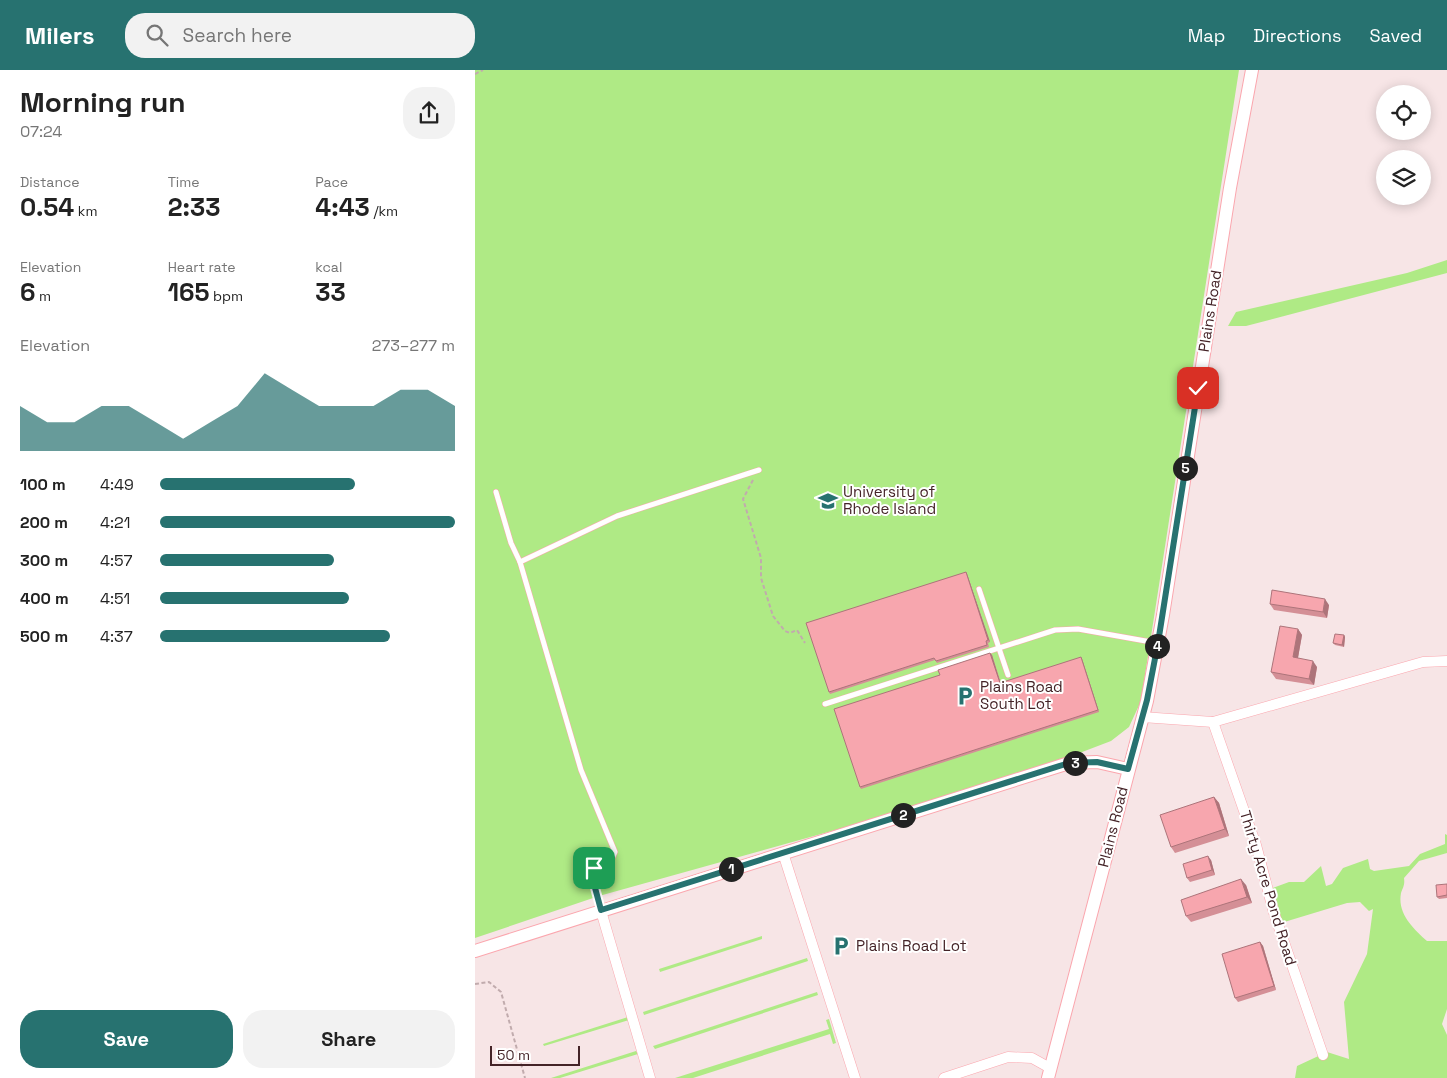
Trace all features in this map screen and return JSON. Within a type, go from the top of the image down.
[{"type":"street","name":"Plains Road","points":[[1049,1073],[1142,717],[1158,643],[1230,188],[1251,70]]},
{"type":"street","points":[[1142,717],[1213,722],[1423,662],[1447,661]]},
{"type":"street","name":"Thirty Acre Pond Road","points":[[1213,722],[1256,845],[1274,914],[1323,1055]]},
{"type":"street","points":[[475,951],[1069,763],[1097,762],[1128,769]]},
{"type":"street","points":[[783,853],[855,1078]]},
{"type":"street","points":[[601,910],[650,1078]]},
{"type":"street","points":[[943,1078],[1008,1058],[1033,1058],[1049,1073]]},
{"type":"lane","points":[[520,562],[617,516],[759,470]]},
{"type":"lane","points":[[495,492],[511,543],[520,562],[581,770],[615,852],[611,861],[598,866],[591,873],[601,910]]},
{"type":"lane","points":[[979,589],[1008,675]]},
{"type":"lane","points":[[825,704],[1055,630],[1078,630],[1158,643]]},
{"type":"path","points":[[475,74],[483,70]]},
{"type":"path","points":[[759,470],[743,499],[761,558],[761,578],[773,616],[785,631],[790,633],[797,630],[805,643]]},
{"type":"path","points":[[475,984],[489,982],[501,992],[525,1078]]},
{"type":"green space","name":"University of Rhode Island","points":[[475,70],[1239,70],[1141,701],[1129,727],[1111,741],[993,786],[599,896],[475,938]]},
{"type":"green space","points":[[1447,260],[1447,273],[1246,326],[1228,326],[1236,312],[1407,273]]},
{"type":"green space","points":[[1445,834],[1447,835],[1447,853],[1419,861],[1404,878],[1400,901],[1408,920],[1427,941],[1447,941],[1447,1009],[1442,1024],[1447,1035],[1447,1078],[1295,1078],[1297,1066],[1327,1052],[1349,1059],[1344,1002],[1367,954],[1373,909],[1369,911],[1360,902],[1347,903],[1281,923],[1270,889],[1289,882],[1304,882],[1321,866],[1326,886],[1332,884],[1343,868],[1368,859],[1370,869],[1374,871],[1409,866],[1420,854],[1445,844]]},
{"type":"green space","points":[[762,936],[762,939],[660,972],[659,969]]},
{"type":"green space","points":[[807,958],[808,961],[644,1015],[643,1012]]},
{"type":"green space","points":[[817,992],[818,995],[655,1049],[653,1046]]},
{"type":"green space","points":[[628,1017],[629,1020],[544,1046],[543,1044]]},
{"type":"green space","points":[[829,1019],[836,1043],[833,1044],[830,1034],[693,1078],[675,1078],[829,1029],[826,1020]]},
{"type":"green space","points":[[636,1051],[638,1054],[560,1078],[551,1078]]},
{"type":"building","points":[[966,572],[988,640],[986,641],[987,645],[936,661],[934,658],[829,692],[806,623]]},
{"type":"building","points":[[1272,590],[1325,599],[1323,612],[1270,604]]},
{"type":"building","points":[[1280,626],[1298,629],[1293,657],[1313,661],[1309,679],[1271,672]]},
{"type":"building","points":[[1335,634],[1344,635],[1342,645],[1333,643]]},
{"type":"building","points":[[990,653],[1000,683],[1081,657],[1098,710],[860,787],[834,709],[940,675],[938,670]]},
{"type":"building","points":[[1214,797],[1225,829],[1171,847],[1160,815]]},
{"type":"building","points":[[1208,856],[1212,870],[1187,878],[1183,864]]},
{"type":"building","points":[[1241,879],[1247,897],[1186,916],[1181,900]]},
{"type":"building","points":[[1447,884],[1447,895],[1437,897],[1436,885]]},
{"type":"building","points":[[1260,942],[1274,986],[1235,998],[1222,954]]},
{"type":"place","name":"University of Rhode Island","points":[[828,501]]},
{"type":"place","name":"Plains Road South Lot","points":[[965,696]]},
{"type":"place","name":"Plains Road Lot","points":[[841,946]]},
{"type":"route","points":[[594,868],[591,873],[601,910],[1069,763],[1097,762],[1128,769],[1147,700],[1158,643],[1198,388]]}]
